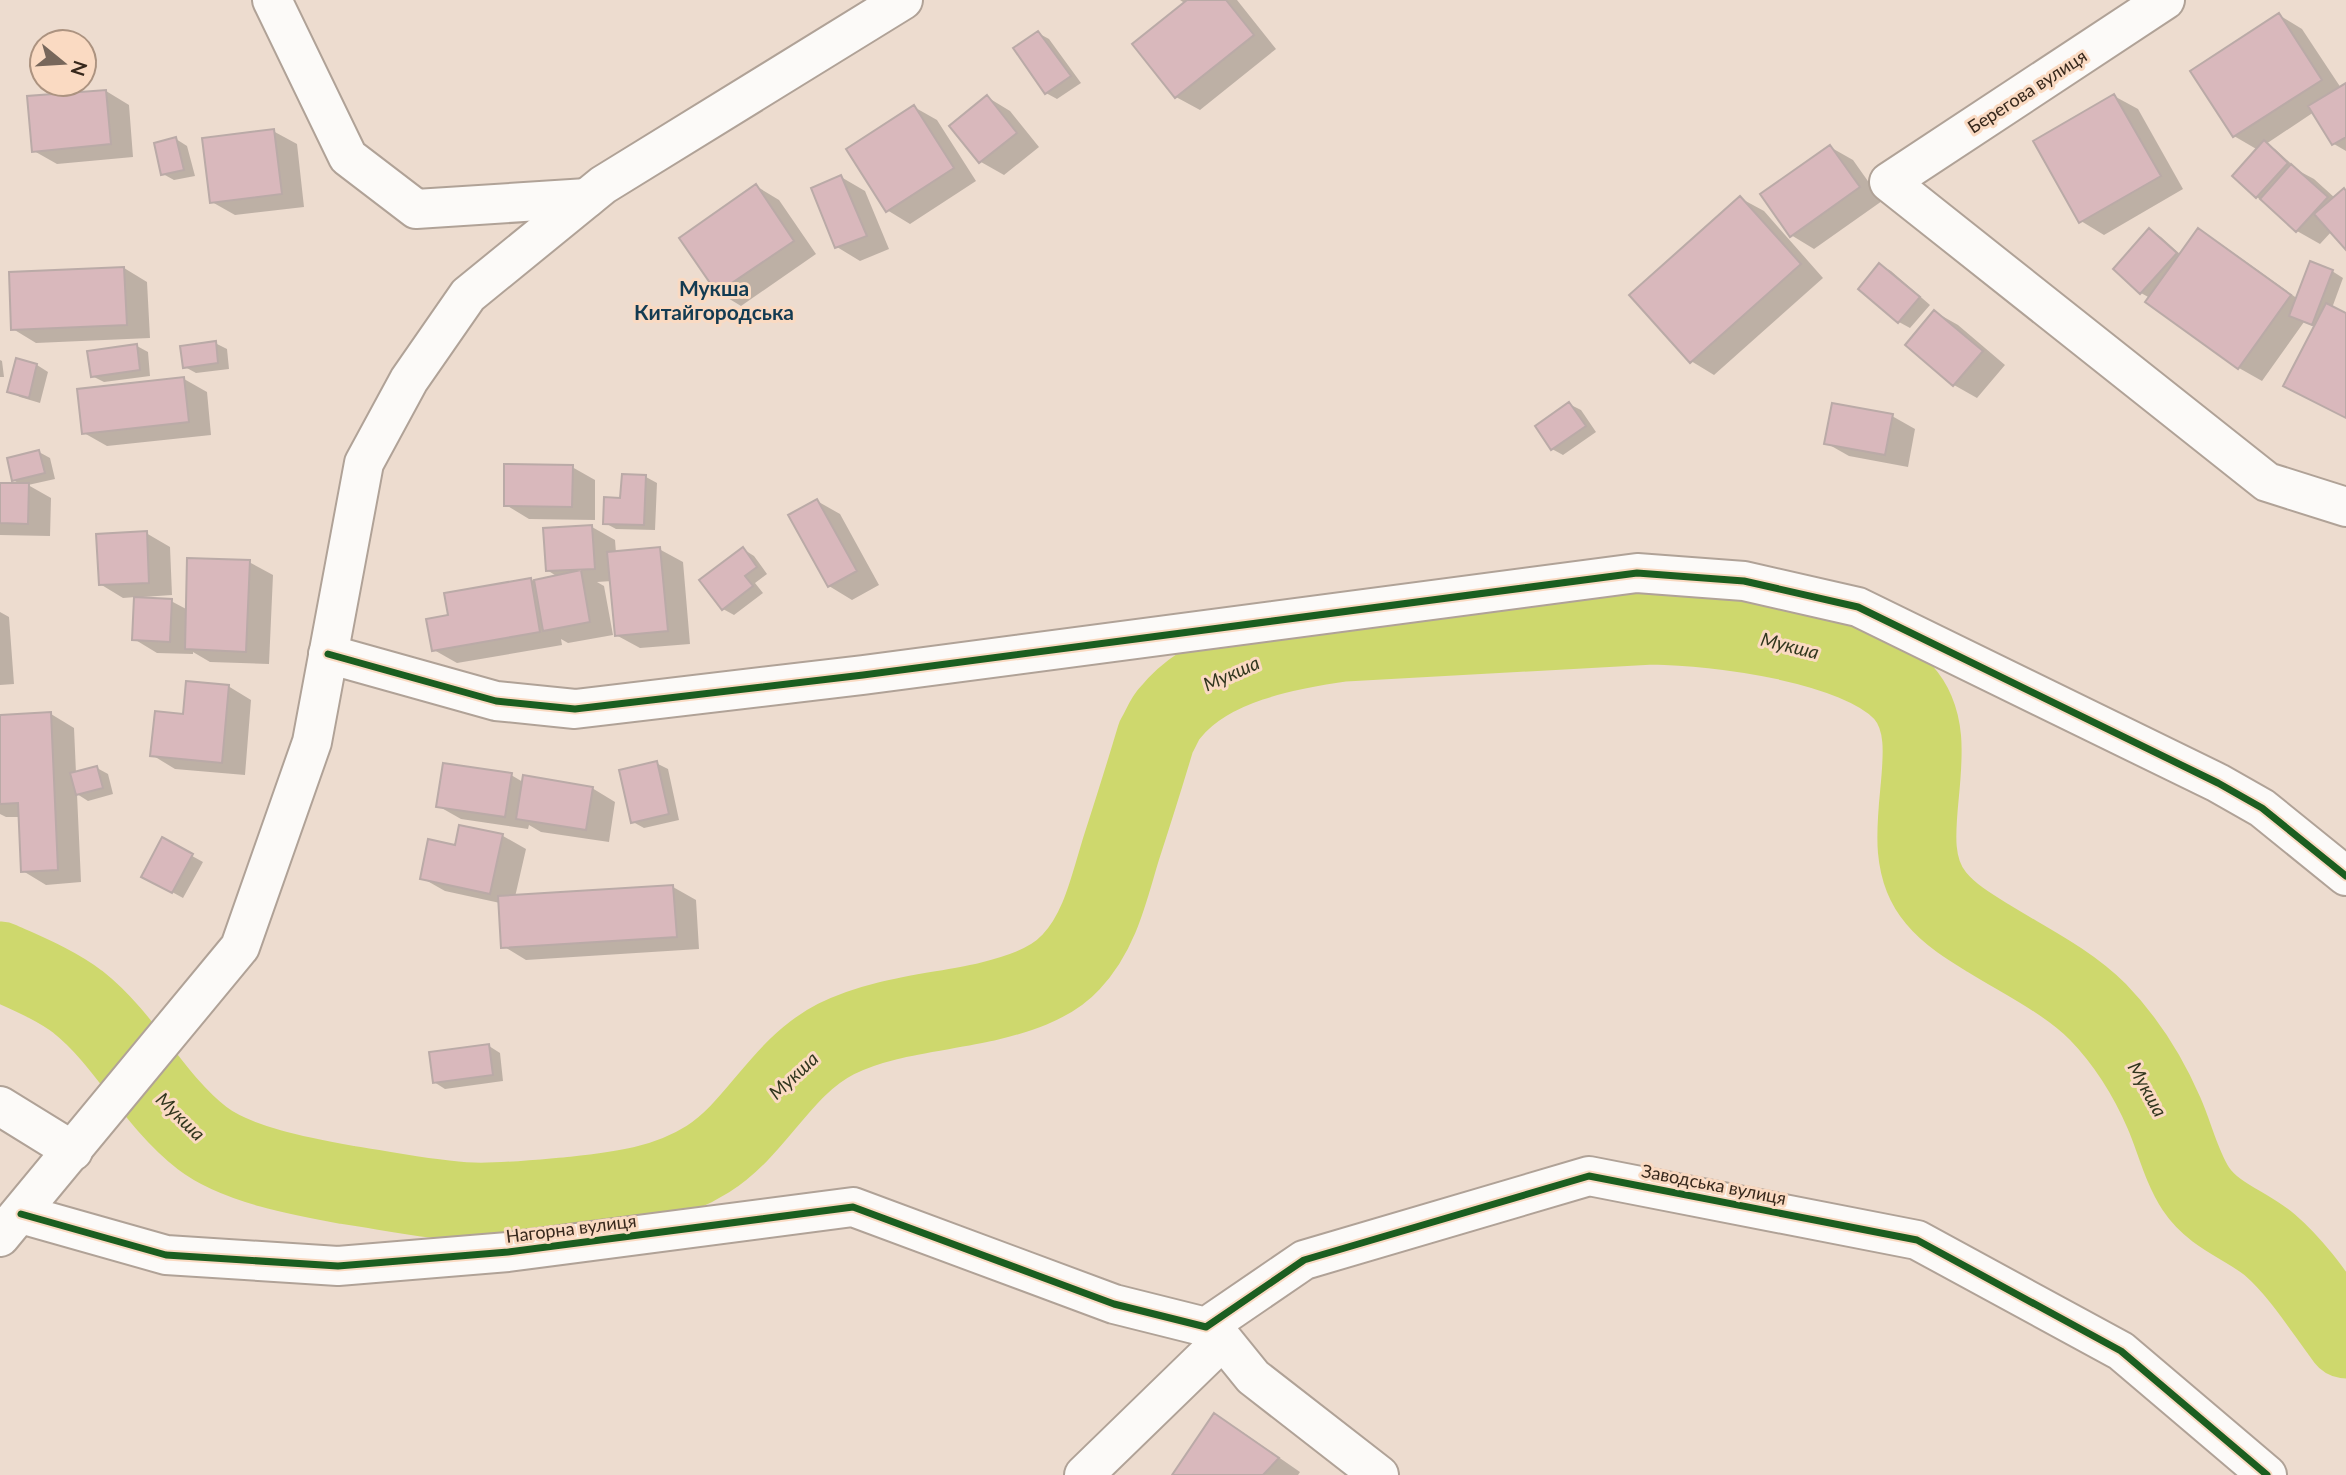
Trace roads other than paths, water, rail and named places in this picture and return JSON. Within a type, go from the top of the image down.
[{"type":"street","points":[[272,0],[348,157],[416,209],[587,198]]},
{"type":"street","points":[[10,1225],[240,947],[312,742],[364,463],[409,380],[468,295],[603,184],[903,0]]},
{"type":"street","name":"Берегова вулиця","points":[[2165,0],[1889,182],[2267,481],[2346,507]]},
{"type":"street","points":[[328,654],[496,701],[575,709],[863,676],[1637,573],[1744,581],[1858,607],[2194,771],[2262,808],[2346,876]]},
{"type":"street","points":[[0,1105],[82,1139]]},
{"type":"street","name":"Заводська вулиця","points":[[1084,1475],[1215,1333],[1304,1260],[1589,1176],[1917,1240],[2121,1351],[2267,1475]]},
{"type":"street","name":"Нагорна вулиця","points":[[10,1225],[166,1255],[338,1266],[508,1252],[853,1207],[1114,1304],[1215,1333]]},
{"type":"street","points":[[1215,1333],[1253,1377],[1379,1475]]},
{"type":"waterway","name":"Мукша","points":[[0,961],[50,984],[78,1002],[111,1034],[185,1123],[217,1147],[252,1163],[331,1182],[456,1201],[523,1200],[627,1189],[677,1175],[708,1159],[741,1131],[800,1065],[836,1039],[890,1020],[1009,996],[1043,983],[1063,970],[1081,950],[1102,909],[1156,737],[1164,721],[1186,696],[1227,671],[1274,655],[1344,642],[1652,625],[1748,634],[1785,640],[1854,661],[1882,675],[1903,692],[1916,714],[1922,739],[1917,850],[1923,875],[1936,898],[1960,920],[2059,981],[2098,1012],[2127,1047],[2151,1086],[2196,1189],[2212,1206],[2261,1238],[2281,1255],[2346,1339]]},
{"type":"district","name":"Мукша Китайгородська","points":[[714,299]]}]
